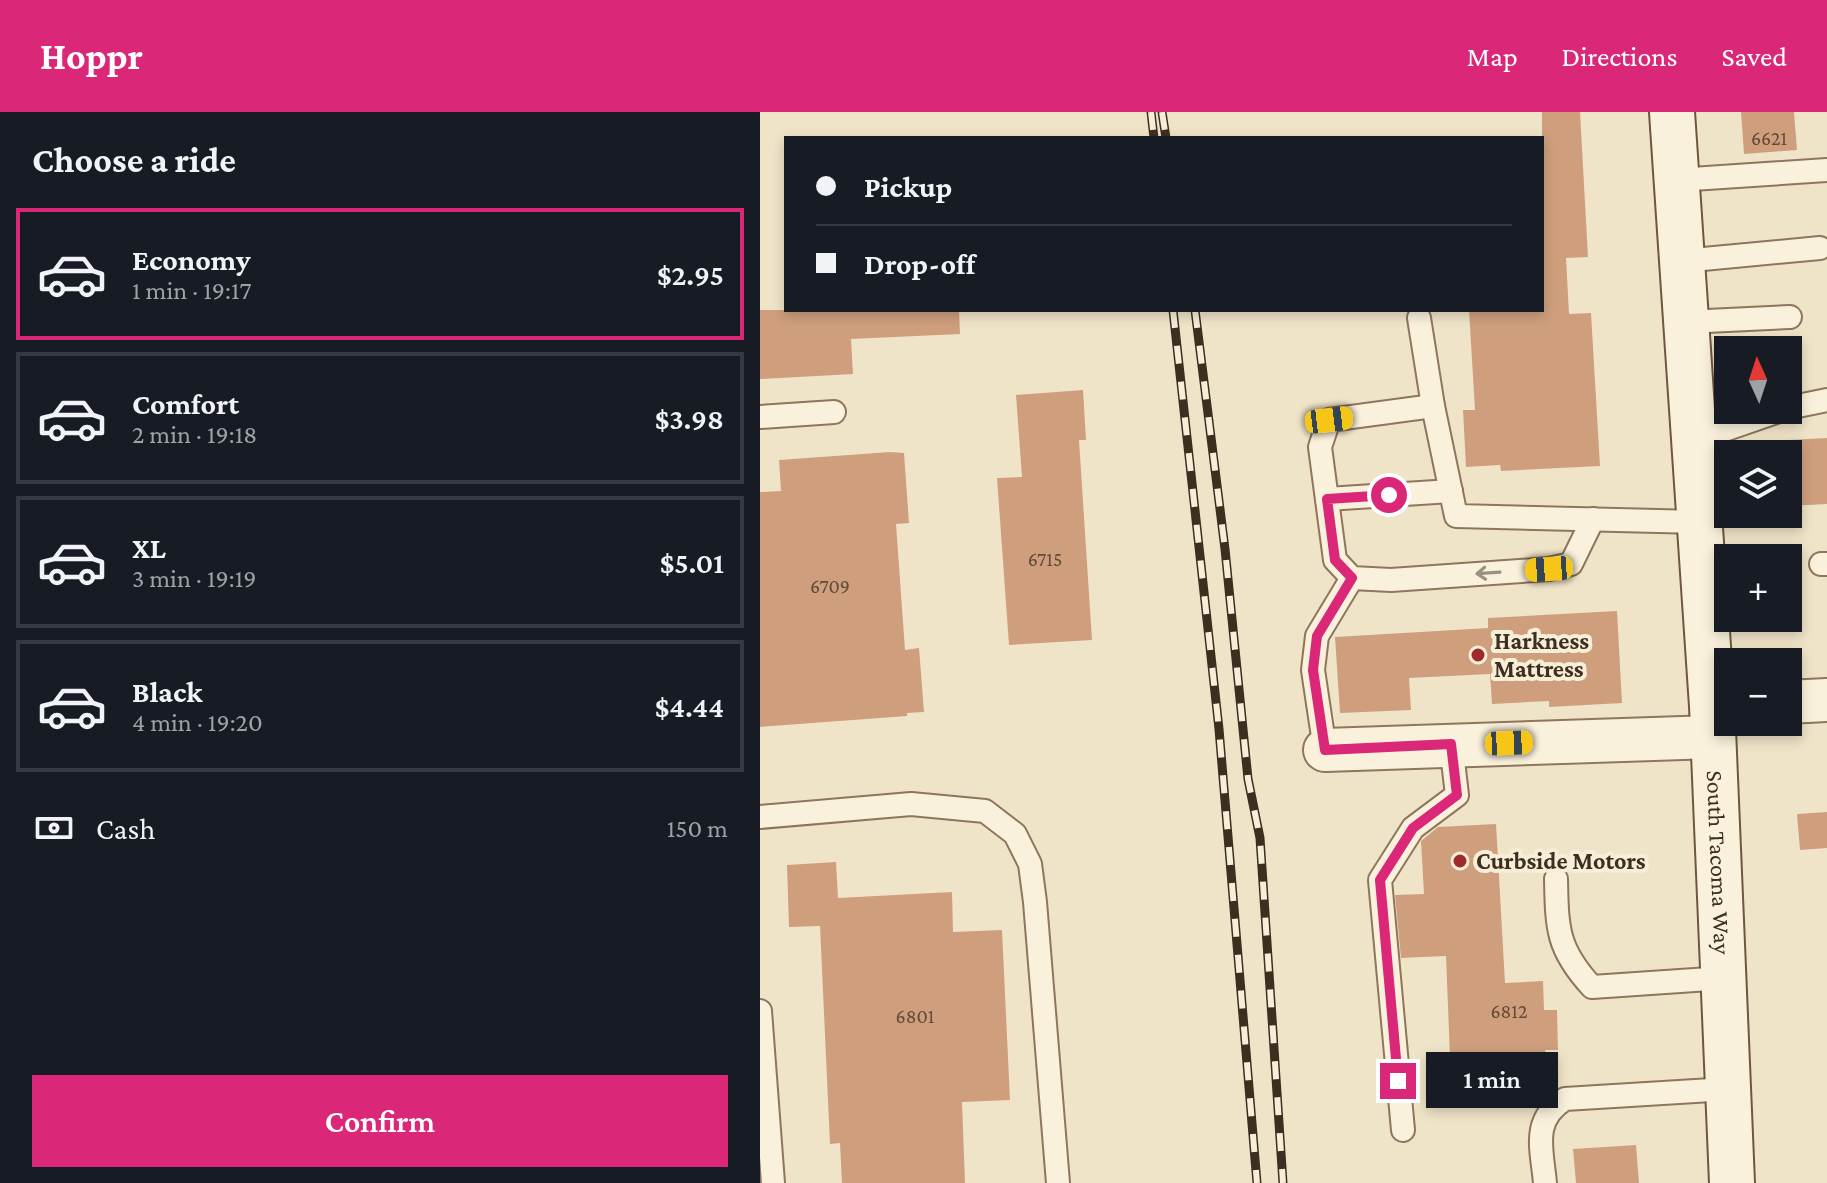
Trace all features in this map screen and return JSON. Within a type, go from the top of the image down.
[{"type":"main road","name":"South Tacoma Way","points":[[1672,112],[1699,522],[1714,675]]},
{"type":"main road","name":"South Tacoma Way","points":[[1718,736],[1732,1183]]},
{"type":"street","points":[[1802,701],[1827,700]]},
{"type":"street","points":[[1325,750],[1451,744],[1714,716]]},
{"type":"lane","points":[[1677,180],[1827,170]]},
{"type":"lane","points":[[1682,261],[1820,248]]},
{"type":"lane","points":[[1686,322],[1790,317]]},
{"type":"lane","points":[[1419,318],[1433,406],[1456,516],[1699,522]]},
{"type":"lane","points":[[1802,405],[1827,400]]},
{"type":"lane","points":[[1433,406],[1329,420],[1320,447],[1335,560],[1352,578],[1391,580],[1549,569],[1571,564],[1593,519]]},
{"type":"lane","points":[[760,417],[834,412]]},
{"type":"lane","points":[[1694,434],[1741,424]]},
{"type":"lane","points":[[1327,499],[1451,491]]},
{"type":"lane","points":[[1325,750],[1313,670],[1317,636],[1352,578]]},
{"type":"lane","points":[[1403,1130],[1380,880],[1413,828],[1457,795],[1451,744]]},
{"type":"lane","points":[[760,817],[911,804],[985,811],[1015,834],[1030,864],[1035,902],[1058,1183]]},
{"type":"lane","points":[[1556,879],[1557,926],[1572,965],[1592,987],[1724,978]]},
{"type":"lane","points":[[760,1011],[773,1183]]},
{"type":"lane","points":[[1545,1183],[1541,1127],[1554,1106],[1565,1099],[1728,1089]]},
{"type":"building","points":[[1542,112],[1580,112],[1588,257],[1566,258],[1569,314],[1591,313],[1600,466],[1501,471],[1500,465],[1466,467],[1463,410],[1475,410],[1469,312],[1544,312]]},
{"type":"building","points":[[1741,112],[1794,112],[1797,150],[1744,154]]},
{"type":"building","points":[[760,310],[959,312],[960,334],[851,339],[853,374],[760,379]]},
{"type":"building","points":[[1083,390],[1086,440],[1079,440],[1092,640],[1009,645],[997,478],[1022,477],[1016,395]]},
{"type":"building","points":[[1827,438],[1827,504],[1802,505],[1802,440],[1788,440]]},
{"type":"building","points":[[904,453],[909,523],[896,524],[905,650],[919,648],[924,712],[907,713],[907,716],[760,727],[760,492],[781,491],[779,460]]},
{"type":"building","name":"Harkness Mattress","points":[[1617,611],[1622,703],[1549,707],[1549,701],[1492,704],[1490,674],[1409,678],[1411,710],[1340,713],[1335,637],[1488,628],[1488,618]]},
{"type":"building","points":[[1827,812],[1827,848],[1800,850],[1797,814]]},
{"type":"building","points":[[1496,824],[1505,983],[1543,981],[1544,1010],[1557,1010],[1558,1050],[1545,1050],[1546,1054],[1450,1057],[1446,956],[1401,958],[1395,895],[1424,894],[1421,841],[1438,827]]},
{"type":"building","points":[[836,862],[838,898],[952,892],[953,932],[1002,930],[1010,1100],[962,1102],[965,1183],[842,1183],[840,1143],[830,1144],[820,926],[789,927],[787,865]]},
{"type":"building","points":[[1636,1145],[1639,1183],[1576,1183],[1573,1149]]},
{"type":"railway","points":[[1151,112],[1154,136]]},
{"type":"railway","points":[[1162,112],[1166,136]]},
{"type":"railway","points":[[1173,312],[1219,729],[1257,1183]]},
{"type":"railway","points":[[1195,312],[1225,549],[1248,779],[1260,838],[1283,1183]]},
{"type":"place","name":"Harkness Mattress","points":[[1478,655]]},
{"type":"place","name":"Curbside Motors","points":[[1460,861]]},
{"type":"route","points":[[1389,495],[1327,499],[1335,560],[1352,578],[1317,636],[1313,670],[1325,750],[1451,744],[1457,795],[1413,828],[1380,880],[1398,1081]]}]
